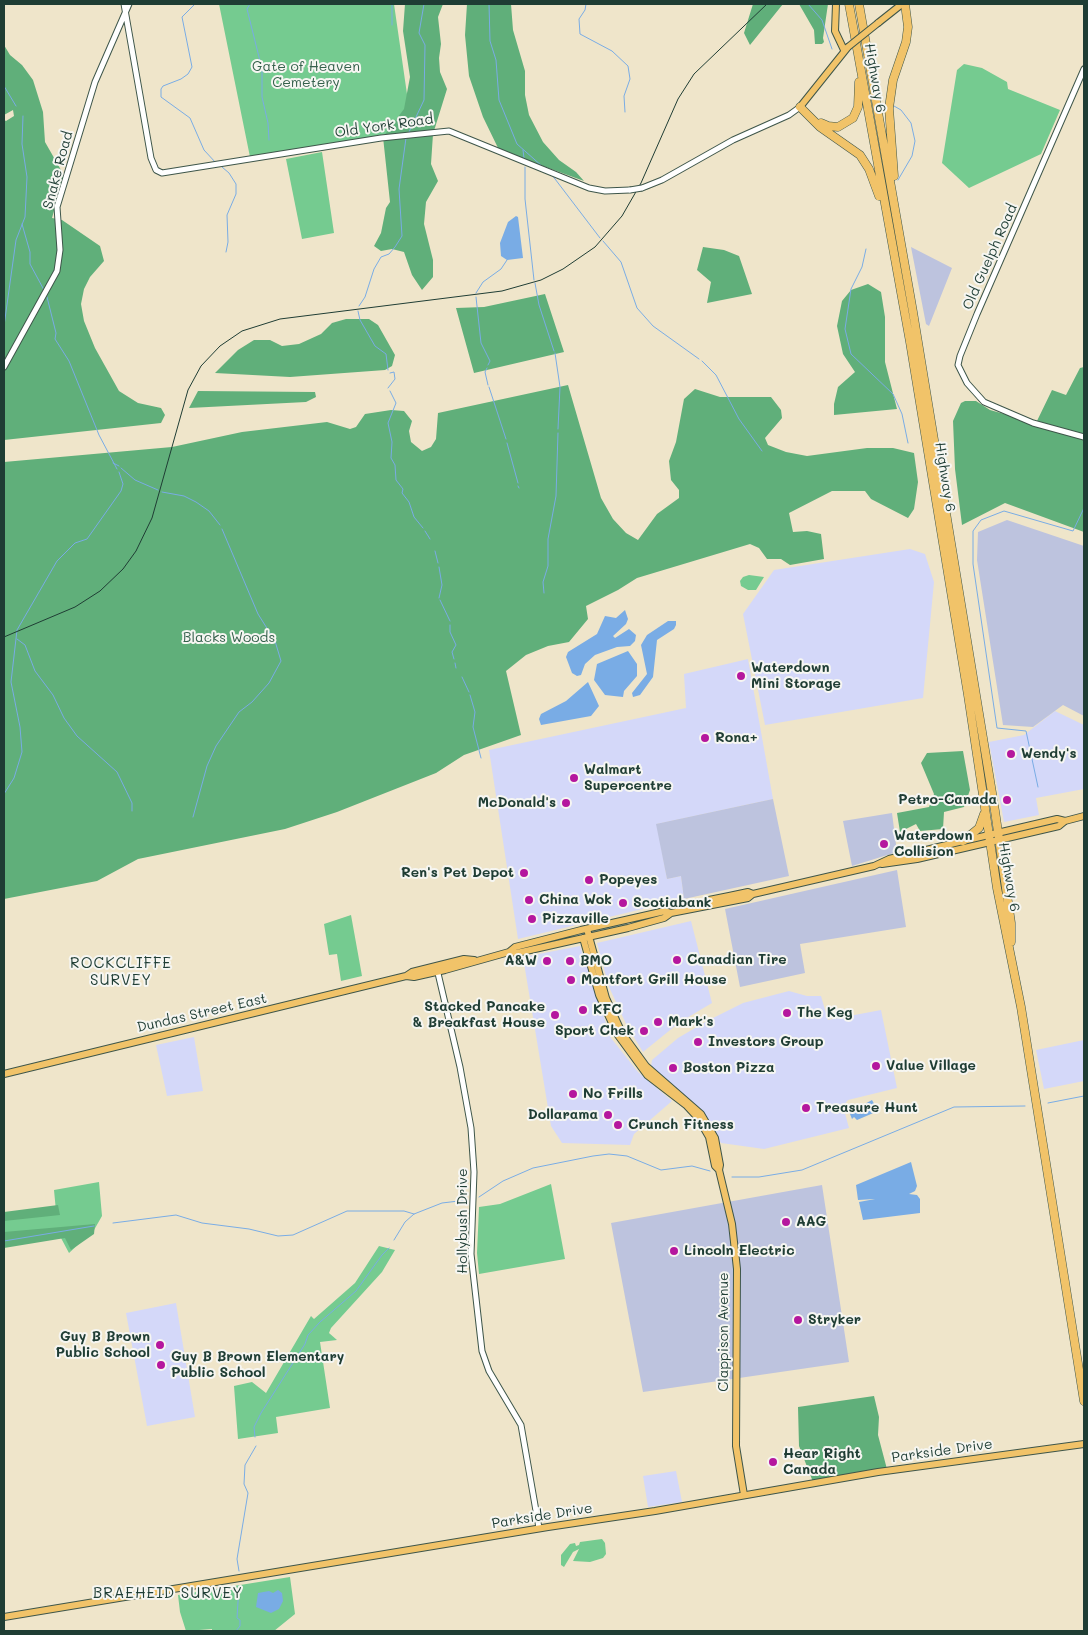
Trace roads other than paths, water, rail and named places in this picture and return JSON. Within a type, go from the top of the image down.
[{"type":"highway","name":"Highway 6","points":[[849,4],[999,836],[1012,923],[1011,954]]},
{"type":"highway","name":"Highway 6","points":[[859,4],[899,233],[959,617],[989,839],[1011,954],[1084,1401]]},
{"type":"highway","points":[[899,233],[889,108],[893,80],[906,42],[908,27],[903,4]]},
{"type":"highway","points":[[801,106],[828,126],[844,126],[853,118],[858,107],[859,83],[853,30]]},
{"type":"highway","points":[[801,106],[812,121],[847,144],[865,162],[875,182],[892,239]]},
{"type":"highway","points":[[963,841],[979,828],[985,810]]},
{"type":"main road","points":[[836,4],[835,31],[846,48]]},
{"type":"main road","name":"Old York Road","points":[[801,106],[846,48],[903,4]]},
{"type":"main road","points":[[989,839],[1057,820],[1065,821],[1084,816]]},
{"type":"main road","name":"Dundas Street East","points":[[878,864],[889,859],[963,841],[989,839]]},
{"type":"main road","name":"Dundas Street East","points":[[4,1074],[406,976],[412,972],[437,969],[464,959],[476,960],[509,952],[517,953],[585,938],[664,918],[670,913],[706,904],[711,906],[748,898],[753,894],[878,864],[917,859],[989,839]]},
{"type":"main road","name":"Dundas Street East","points":[[509,952],[515,947],[587,929],[665,911],[670,913]]},
{"type":"main road","name":"Clappison Avenue","points":[[587,929],[585,938],[589,967],[604,1008],[621,1040],[647,1075],[701,1118],[714,1149],[715,1166],[719,1170],[732,1224],[737,1269],[736,1446],[744,1495]]},
{"type":"main road","name":"Parkside Drive","points":[[4,1617],[539,1528],[646,1513],[878,1472],[1084,1444]]},
{"type":"street","name":"Old York Road","points":[[124,4],[151,158],[156,170],[162,173],[381,138],[449,131],[589,188],[604,191],[630,190],[642,188],[662,180],[733,140],[776,121],[801,106]]},
{"type":"street","name":"Snake Road","points":[[4,367],[57,271],[60,250],[57,207],[94,82],[129,4]]},
{"type":"street","name":"Old Guelph Road","points":[[1084,69],[977,314],[958,365],[967,383],[984,402],[1033,424],[1084,437]]},
{"type":"street","name":"Hollybush Drive","points":[[437,969],[467,1104],[474,1153],[471,1262],[483,1357],[489,1371],[521,1425],[539,1528]]},
{"type":"water","points":[[516,216],[518,217],[523,258],[507,260],[501,256],[500,243],[508,222]]},
{"type":"water","points":[[625,610],[628,619],[626,624],[613,636],[615,638],[629,629],[636,635],[635,641],[630,646],[617,647],[595,655],[585,664],[581,675],[577,676],[572,673],[566,657],[568,652],[597,634],[605,616],[616,618]]},
{"type":"water","points":[[668,621],[676,621],[676,625],[674,629],[657,640],[653,677],[640,695],[633,697],[632,693],[647,674],[641,645],[647,635]]},
{"type":"water","points":[[628,651],[637,664],[637,676],[624,691],[623,697],[605,695],[594,680],[597,664]]},
{"type":"water","points":[[588,682],[599,706],[591,716],[541,725],[539,719],[541,714],[566,701]]},
{"type":"water","points":[[872,1100],[878,1111],[857,1120],[854,1117],[852,1119],[850,1114],[856,1104],[863,1105]]},
{"type":"water","points":[[911,1162],[917,1186],[915,1191],[909,1194],[917,1195],[920,1199],[920,1213],[863,1220],[859,1202],[875,1199],[858,1200],[856,1185]]},
{"type":"water","points":[[278,1590],[282,1593],[283,1601],[279,1609],[271,1613],[256,1607],[258,1593],[269,1591],[273,1593]]},
{"type":"waterway","points":[[195,4],[182,17],[192,67],[188,74],[181,79],[163,86],[161,97],[190,118],[204,150],[216,163]]},
{"type":"waterway","points":[[250,4],[247,9],[262,69],[262,97],[268,123],[269,140]]},
{"type":"waterway","points":[[392,4],[392,25]]},
{"type":"waterway","points":[[409,132],[424,100],[425,45],[419,33],[424,4]]},
{"type":"waterway","points":[[489,4],[490,41],[496,60],[499,100],[517,144],[543,167]]},
{"type":"waterway","points":[[586,4],[585,10],[579,19],[580,34],[612,51],[628,66],[630,79],[624,96],[625,112]]},
{"type":"waterway","points":[[808,4],[822,20],[832,49]]},
{"type":"waterway","points":[[4,86],[16,106]]},
{"type":"waterway","points":[[894,106],[901,110],[911,123],[915,141],[912,156],[898,180]]},
{"type":"waterway","points":[[4,326],[16,240],[25,217],[27,177],[22,144],[23,116]]},
{"type":"waterway","points":[[359,306],[365,297],[374,269],[381,257],[389,254],[402,236],[399,189],[406,138]]},
{"type":"waterway","points":[[523,150],[524,158]]},
{"type":"waterway","points":[[222,167],[229,173],[236,184],[236,194],[227,215],[228,242],[226,252]]},
{"type":"waterway","points":[[525,167],[525,199],[534,280]]},
{"type":"waterway","points":[[552,175],[600,238]]},
{"type":"waterway","points":[[22,224],[30,252],[30,264],[44,290]]},
{"type":"waterway","points":[[603,241],[621,262],[637,308],[653,326],[699,359]]},
{"type":"waterway","points":[[866,249],[862,267],[851,289],[845,329],[851,354],[893,394],[902,414],[908,443]]},
{"type":"waterway","points":[[476,293],[483,282],[501,269],[507,260]]},
{"type":"waterway","points":[[535,283],[539,305],[554,351]]},
{"type":"waterway","points":[[47,297],[56,333],[55,339],[69,361],[99,435],[117,469]]},
{"type":"waterway","points":[[476,297],[481,343],[490,361],[488,365]]},
{"type":"waterway","points":[[358,311],[360,320],[375,346],[386,354],[388,370]]},
{"type":"waterway","points":[[555,353],[560,387],[558,429]]},
{"type":"waterway","points":[[702,361],[716,375],[739,419],[762,451]]},
{"type":"waterway","points":[[487,368],[485,372],[488,385]]},
{"type":"waterway","points":[[388,388],[395,379],[394,372],[390,373]]},
{"type":"waterway","points":[[489,387],[506,439]]},
{"type":"waterway","points":[[390,391],[396,403],[388,423],[392,442],[391,458],[395,465],[396,480],[403,489],[402,493],[409,502],[414,517],[423,528]]},
{"type":"waterway","points":[[544,593],[543,582],[548,566],[548,539],[556,496],[558,433]]},
{"type":"waterway","points":[[507,443],[518,483]]},
{"type":"waterway","points":[[113,463],[119,466]]},
{"type":"waterway","points":[[121,468],[135,480],[158,490]]},
{"type":"waterway","points":[[4,794],[14,778],[22,752],[20,727],[11,682],[17,630],[57,561],[75,543],[87,539],[121,491],[123,484],[119,472]]},
{"type":"waterway","points":[[162,492],[184,496],[196,502],[209,511],[220,525]]},
{"type":"waterway","points":[[1038,787],[1026,731],[997,728],[973,564],[973,531],[981,520],[1004,511],[1073,531],[1084,508]]},
{"type":"waterway","points":[[193,817],[207,766],[216,746],[239,712],[252,702],[269,683],[281,661],[275,641],[258,614],[222,529]]},
{"type":"waterway","points":[[425,531],[430,539]]},
{"type":"waterway","points":[[435,551],[438,563]]},
{"type":"waterway","points":[[439,567],[442,585],[439,598]]},
{"type":"waterway","points":[[440,600],[450,621]]},
{"type":"waterway","points":[[450,625],[450,632],[456,645],[452,652],[454,659]]},
{"type":"waterway","points":[[17,639],[25,645],[35,671],[53,695],[64,718],[77,736],[117,772],[132,803],[132,811]]},
{"type":"waterway","points":[[455,663],[456,668]]},
{"type":"waterway","points":[[462,677],[469,692]]},
{"type":"waterway","points":[[470,695],[475,712],[473,727],[481,758]]},
{"type":"waterway","points":[[1048,1103],[1084,1096]]},
{"type":"waterway","points":[[732,1177],[759,1177],[802,1170],[954,1107],[1025,1106]]},
{"type":"waterway","points":[[479,1197],[503,1181],[533,1168],[609,1154],[627,1156],[661,1170],[692,1166],[710,1171]]},
{"type":"waterway","points":[[394,1240],[405,1222],[414,1214],[442,1203],[467,1200]]},
{"type":"waterway","points":[[113,1223],[176,1215],[202,1223],[249,1229],[278,1236],[293,1235],[347,1211],[404,1211],[414,1214]]},
{"type":"waterway","points":[[4,1241],[94,1226]]},
{"type":"waterway","points":[[255,1437],[254,1427],[261,1413],[305,1344],[308,1335],[356,1291],[389,1248]]},
{"type":"waterway","points":[[239,1571],[237,1559],[248,1493],[244,1484],[245,1465],[256,1446]]},
{"type":"waterway","points":[[236,1631],[240,1626],[240,1620],[237,1618],[239,1586]]},
{"type":"railway","points":[[4,637],[75,607],[100,591],[123,569],[136,551],[152,518],[188,390],[201,366],[220,346],[242,331],[280,319],[502,291],[541,280],[563,269],[595,247],[622,216],[641,183],[678,99],[694,74],[767,4]]},
{"type":"place","name":"Waterdown Mini Storage","points":[[741,676]]},
{"type":"place","name":"Rona+","points":[[705,738]]},
{"type":"place","name":"Wendy's","points":[[1011,754]]},
{"type":"place","name":"Walmart Supercentre","points":[[574,778]]},
{"type":"place","name":"Petro-Canada","points":[[1007,800]]},
{"type":"place","name":"McDonald's","points":[[566,803]]},
{"type":"place","name":"Waterdown Collision","points":[[884,844]]},
{"type":"place","name":"Ren's Pet Depot","points":[[524,873]]},
{"type":"place","name":"Popeyes","points":[[589,880]]},
{"type":"place","name":"China Wok","points":[[529,900]]},
{"type":"place","name":"Scotiabank","points":[[623,903]]},
{"type":"place","name":"Pizzaville","points":[[532,919]]},
{"type":"place","name":"Canadian Tire","points":[[677,960]]},
{"type":"place","name":"A&W","points":[[547,961]]},
{"type":"place","name":"BMO","points":[[570,961]]},
{"type":"place","name":"Montfort Grill House","points":[[571,980]]},
{"type":"place","name":"KFC","points":[[583,1010]]},
{"type":"place","name":"The Keg","points":[[787,1013]]},
{"type":"place","name":"Stacked Pancake & Breakfast House","points":[[555,1015]]},
{"type":"place","name":"Mark's","points":[[658,1022]]},
{"type":"place","name":"Sport Chek","points":[[644,1031]]},
{"type":"place","name":"Investors Group","points":[[698,1042]]},
{"type":"place","name":"Value Village","points":[[876,1066]]},
{"type":"place","name":"Boston Pizza","points":[[673,1068]]},
{"type":"place","name":"No Frills","points":[[573,1094]]},
{"type":"place","name":"Treasure Hunt","points":[[806,1108]]},
{"type":"place","name":"Dollarama","points":[[608,1115]]},
{"type":"place","name":"Crunch Fitness","points":[[618,1125]]},
{"type":"place","name":"AAG","points":[[786,1222]]},
{"type":"place","name":"Lincoln Electric","points":[[674,1251]]},
{"type":"place","name":"Stryker","points":[[798,1320]]},
{"type":"place","name":"Guy B Brown Public School","points":[[160,1345]]},
{"type":"place","name":"Guy B Brown Elementary Public School","points":[[161,1365]]},
{"type":"place","name":"Hear Right Canada","points":[[773,1462]]},
{"type":"district","name":"ROCKCLIFFE SURVEY","points":[[121,972]]},
{"type":"district","name":"BRAEHEID SURVEY","points":[[168,1593]]},
{"type":"park label","name":"Gate of Heaven Cemetery","points":[[306,76]]},
{"type":"park label","name":"Blacks Woods","points":[[229,638]]}]
